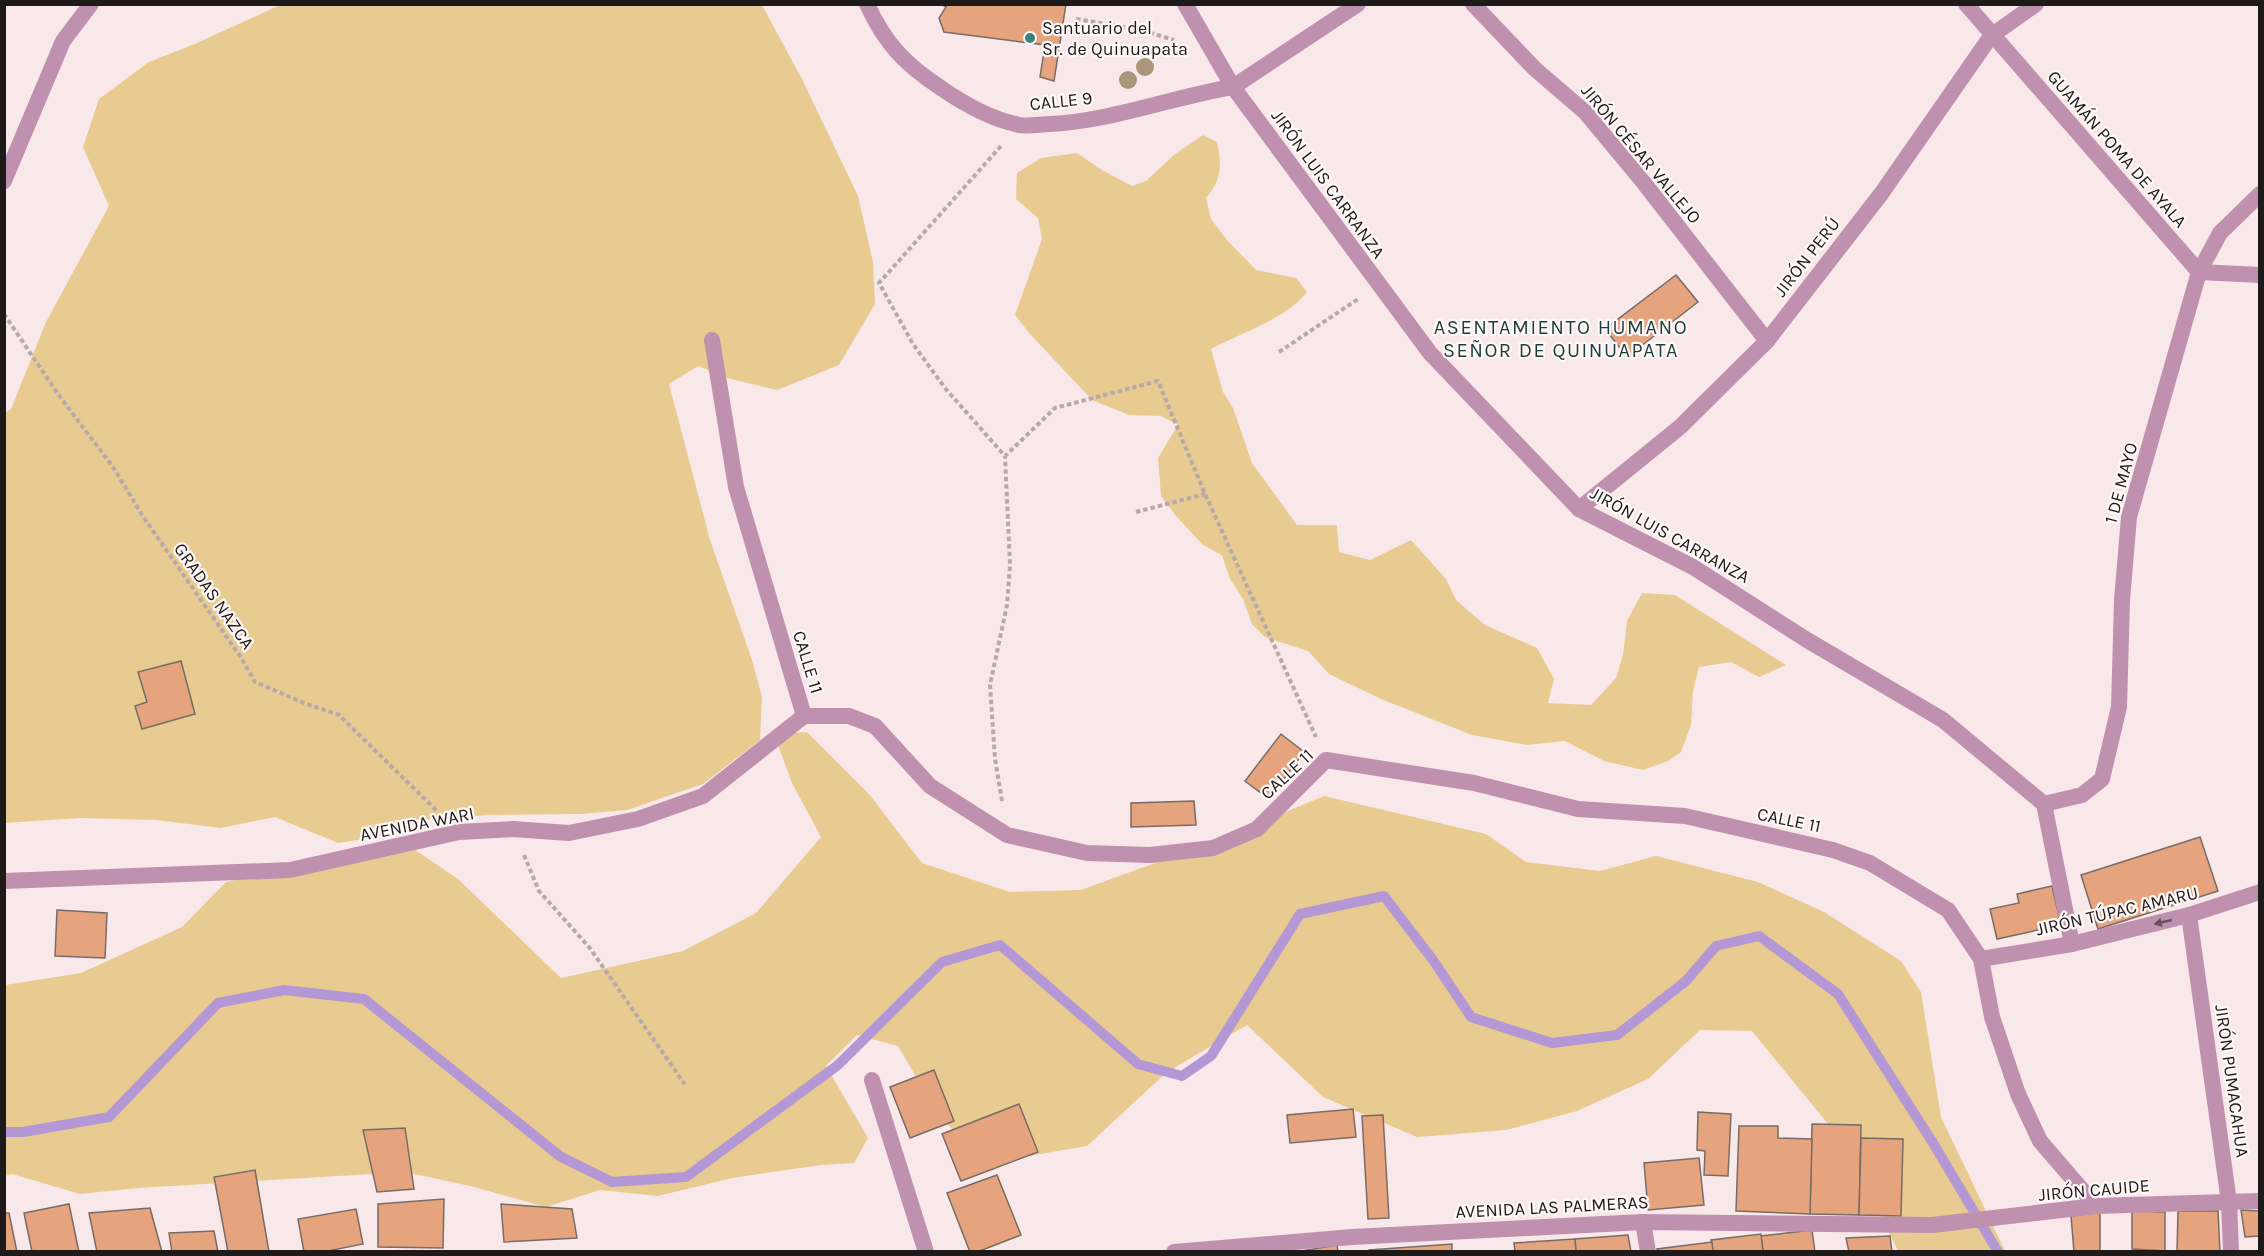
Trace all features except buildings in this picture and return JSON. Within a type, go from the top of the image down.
[{"type":"street","points":[[4,180],[63,40],[91,4]]},
{"type":"street","name":"CALLE 9","points":[[867,4],[891,47],[923,76],[968,106],[1020,125],[1064,123],[1133,111],[1233,87]]},
{"type":"street","name":"JIRÓN LUIS CARRANZA","points":[[1185,4],[1233,87],[1430,353],[1580,509],[1693,567],[1807,640],[1943,720],[2044,804]]},
{"type":"street","points":[[1233,87],[1358,4]]},
{"type":"street","name":"JIRÓN CÉSAR VALLEJO","points":[[1473,4],[1536,69],[1585,112],[1644,183],[1767,341]]},
{"type":"street","name":"GUAMÁN POMA DE AYALA","points":[[1966,4],[1991,36],[2199,272]]},
{"type":"street","name":"JIRÓN PERÚ","points":[[1580,509],[1680,427],[1767,341],[1881,194],[1991,36],[2036,4]]},
{"type":"street","name":"1 DE MAYO","points":[[2044,804],[2082,795],[2102,779],[2119,707],[2121,600],[2129,517],[2199,272],[2220,233],[2259,194]]},
{"type":"street","points":[[2199,272],[2259,275]]},
{"type":"street","name":"CALLE 11","points":[[712,340],[736,487],[804,716],[849,716],[875,726],[930,786],[1007,835],[1087,853],[1150,855],[1213,848],[1257,829],[1326,760],[1474,783],[1578,809],[1685,816],[1833,850],[1870,862],[1948,910],[1981,959],[1992,1017],[2023,1103],[2040,1141],[2096,1206]]},
{"type":"street","name":"AVENIDA WARI","points":[[4,881],[290,870],[459,832],[513,830],[568,833],[638,819],[703,796],[804,716]]},
{"type":"street","points":[[2044,804],[2072,944]]},
{"type":"street","name":"JIRÓN TÚPAC AMARU","points":[[1981,959],[2072,944],[2189,915],[2259,892]]},
{"type":"street","name":"JIRÓN PUMACAHUA","points":[[2189,915],[2229,1202],[2231,1251]]},
{"type":"street","points":[[872,1080],[926,1251]]},
{"type":"street","name":"JIRÓN CAUIDE","points":[[1932,1225],[2096,1206],[2259,1201]]},
{"type":"street","points":[[1643,1222],[1648,1251]]},
{"type":"street","name":"AVENIDA LAS PALMERAS","points":[[1174,1251],[1353,1244],[1643,1222],[1932,1225]]},
{"type":"path","points":[[1076,19],[1141,30],[1181,42]]},
{"type":"path","points":[[1007,835],[995,759],[990,685],[1008,595],[1010,565],[1005,456],[945,388],[914,344],[879,283],[1020,125]]},
{"type":"path","points":[[1279,352],[1378,285]]},
{"type":"path","name":"GRADAS NAZCA","points":[[4,314],[60,397],[113,467],[142,516],[242,659],[255,682],[339,716],[459,832]]},
{"type":"path","points":[[1005,456],[1055,408],[1158,381],[1205,494],[1326,760]]},
{"type":"path","points":[[1136,512],[1205,494]]},
{"type":"path","points":[[513,830],[539,891],[589,947],[686,1086]]},
{"type":"shaded area","points":[[280,5],[762,5],[802,79],[858,196],[873,262],[875,304],[839,365],[777,390],[731,379],[698,366],[669,384],[710,540],[752,660],[762,697],[760,740],[703,784],[627,810],[580,814],[488,815],[403,821],[384,836],[338,843],[275,817],[221,828],[156,820],[80,818],[5,823],[5,413],[11,409],[46,322],[109,206],[83,147],[99,99],[149,62]]},
{"type":"shaded area","points":[[1203,135],[1217,142],[1220,158],[1218,178],[1206,198],[1211,219],[1227,240],[1256,270],[1296,278],[1307,292],[1298,302],[1275,318],[1211,349],[1223,392],[1233,408],[1252,463],[1297,525],[1337,525],[1339,552],[1370,560],[1411,540],[1446,579],[1456,600],[1485,625],[1537,648],[1554,679],[1548,703],[1591,705],[1616,678],[1623,655],[1627,621],[1642,593],[1675,595],[1786,665],[1759,677],[1731,662],[1699,667],[1693,691],[1691,725],[1681,752],[1668,761],[1643,770],[1604,761],[1565,741],[1527,745],[1472,735],[1381,699],[1329,674],[1308,651],[1265,637],[1252,624],[1243,599],[1230,579],[1222,555],[1203,545],[1161,496],[1158,458],[1178,425],[1161,416],[1129,415],[1092,400],[1015,315],[1042,239],[1038,218],[1016,199],[1017,173],[1041,158],[1077,153],[1132,186],[1146,181],[1175,154]]},
{"type":"shaded area","points":[[807,732],[869,794],[922,863],[1010,892],[1081,890],[1218,840],[1324,796],[1486,834],[1526,862],[1600,871],[1656,856],[1758,882],[1824,912],[1901,961],[1921,992],[1941,1117],[2005,1251],[1898,1251],[1845,1145],[1752,1031],[1700,1030],[1648,1079],[1577,1111],[1506,1130],[1417,1137],[1323,1097],[1247,1025],[1167,1072],[1087,1146],[1029,1156],[973,1154],[935,1109],[898,1046],[857,1035],[826,1066],[868,1138],[854,1163],[821,1165],[732,1178],[658,1196],[600,1190],[546,1207],[470,1186],[405,1172],[138,1188],[80,1194],[12,1174],[5,1176],[5,985],[81,973],[182,927],[226,882],[369,853],[399,839],[458,879],[561,978],[683,951],[756,913],[821,837],[792,783],[774,734]]},
{"type":"waterway","points":[[4,1132],[23,1132],[109,1117],[218,1003],[284,990],[364,999],[561,1157],[612,1182],[686,1177],[838,1065],[942,962],[1000,945],[1138,1064],[1182,1076],[1211,1056],[1300,914],[1384,896],[1433,960],[1471,1017],[1552,1043],[1617,1035],[1686,981],[1716,946],[1759,936],[1838,994],[1933,1143],[1998,1252]]},
{"type":"place","name":"Santuario del Sr. de Quinuapata","points":[[1030,38]]},
{"type":"district","name":"ASENTAMIENTO HUMANO SEÑOR DE QUINUAPATA","points":[[1561,338]]}]
